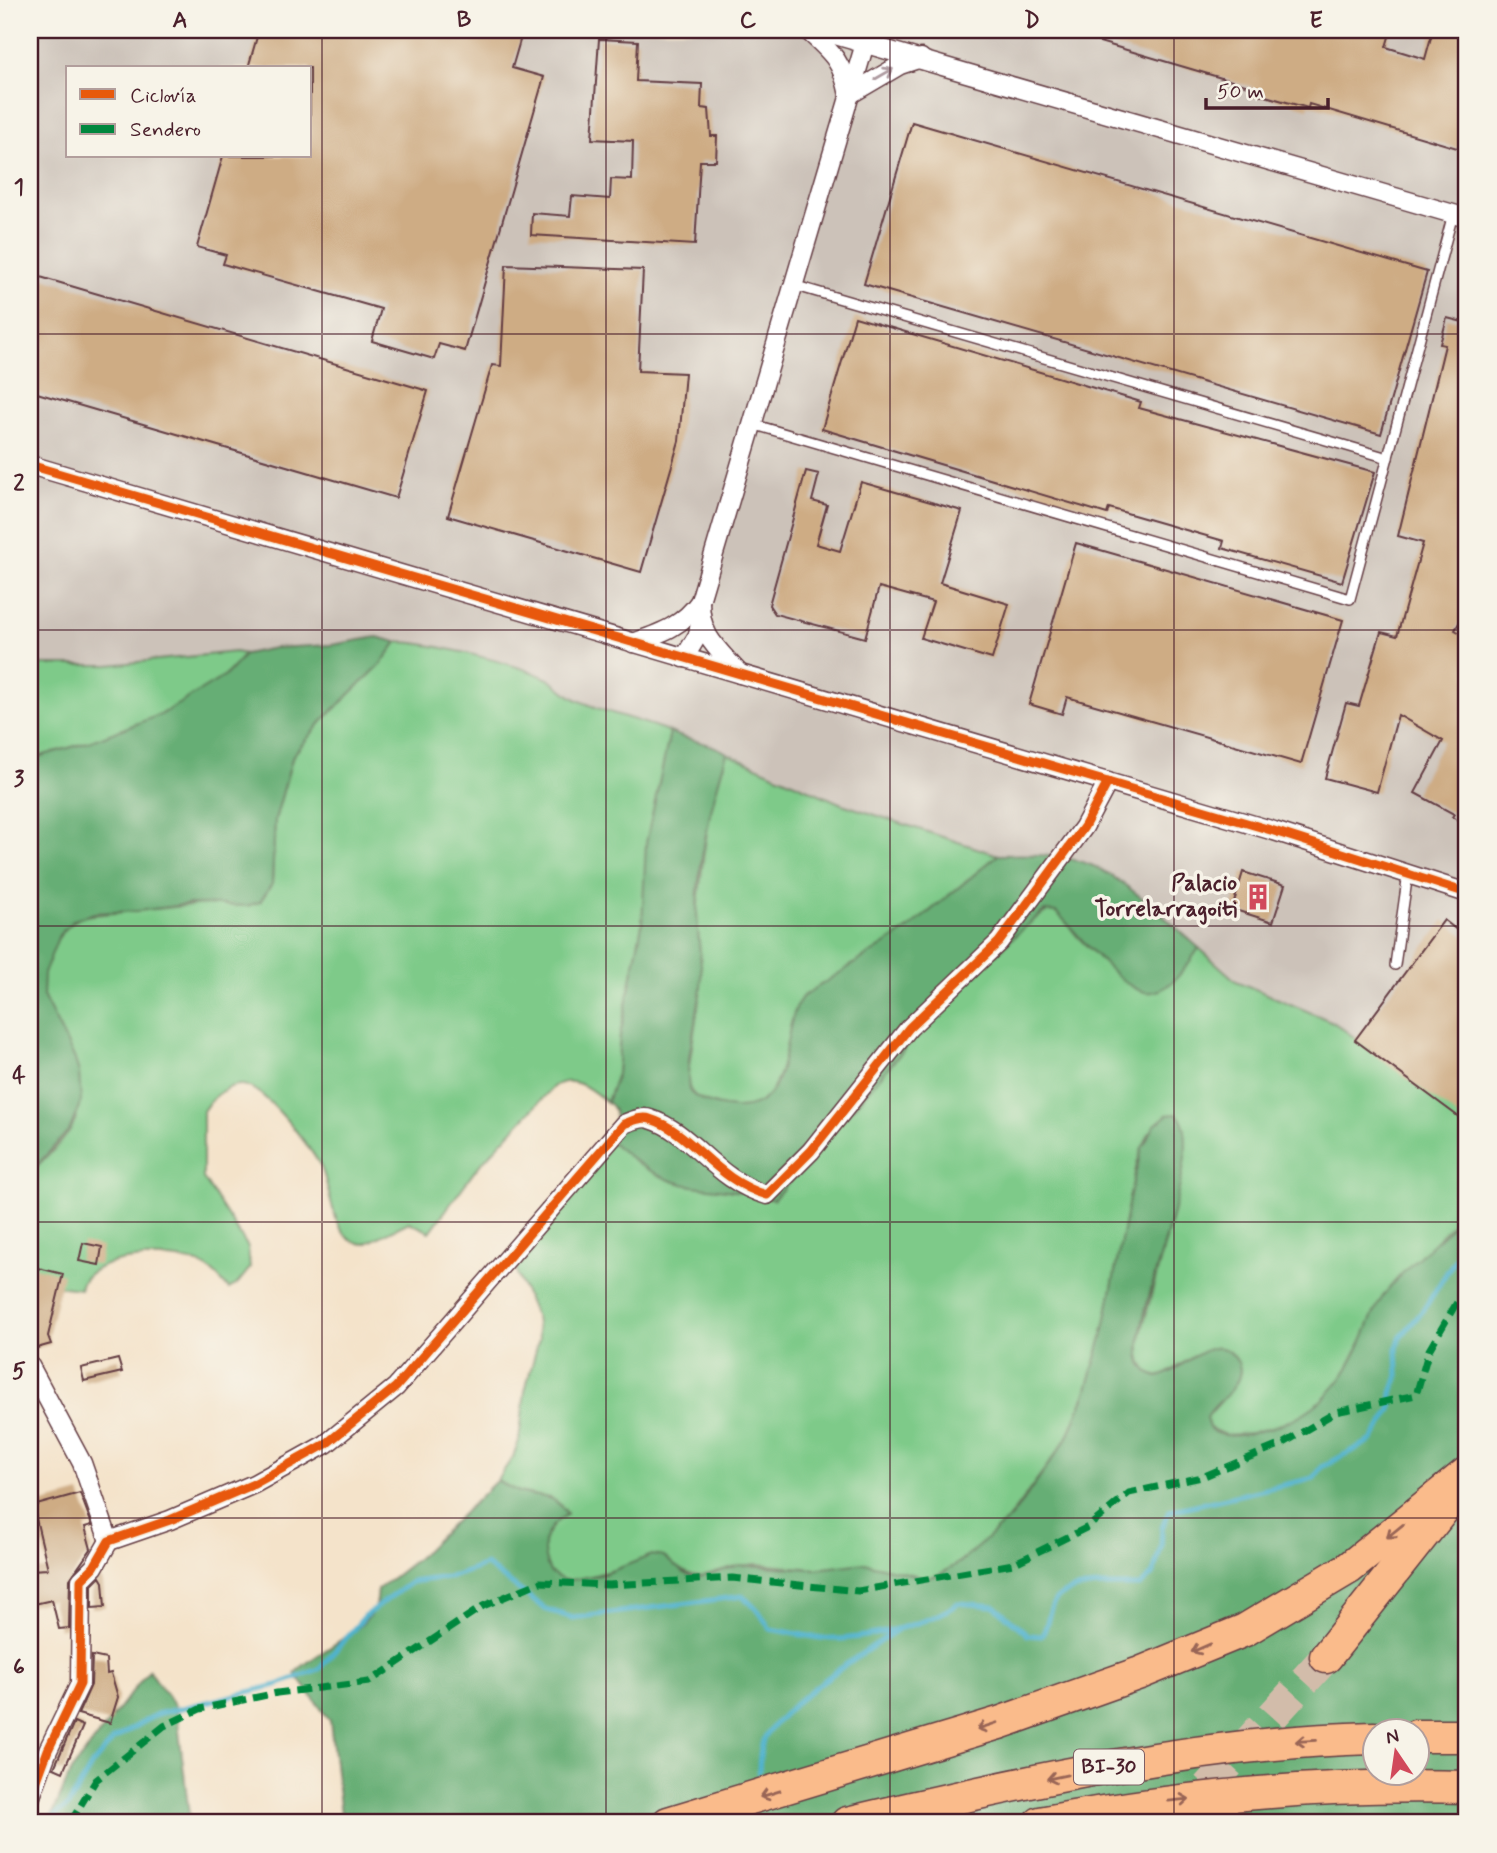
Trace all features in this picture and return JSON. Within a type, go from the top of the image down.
[{"type":"highway","points":[[668,1823],[999,1723],[1140,1673],[1244,1630],[1349,1568],[1467,1473]]},
{"type":"highway","points":[[1326,1657],[1467,1479]]},
{"type":"highway","points":[[1430,1737],[1467,1736]]},
{"type":"highway","name":"BI-30","points":[[847,1823],[1134,1762],[1286,1742],[1360,1739]]},
{"type":"highway","name":"BI-30","points":[[1040,1823],[1162,1802],[1250,1792],[1371,1786],[1467,1787]]},
{"type":"street","points":[[807,30],[836,56],[845,72],[849,95]]},
{"type":"street","points":[[818,30],[868,36],[922,58],[1460,216]]},
{"type":"street","points":[[684,658],[681,644],[700,601],[868,36]]},
{"type":"street","points":[[849,95],[900,65],[922,58]]},
{"type":"street","points":[[30,465],[1108,782],[1467,893]]},
{"type":"street","points":[[633,643],[692,621]]},
{"type":"street","points":[[692,621],[740,674]]},
{"type":"street","points":[[30,1799],[48,1750],[80,1684],[81,1580],[94,1567],[109,1541],[170,1520],[254,1484],[326,1444],[386,1395],[624,1124],[648,1117],[670,1128],[719,1172],[746,1189],[767,1195],[811,1151],[909,1028],[999,942],[1084,827],[1108,782]]},
{"type":"street","points":[[30,1366],[82,1463],[109,1541]]},
{"type":"lane","points":[[752,424],[1350,599],[1388,458],[1460,216]]},
{"type":"lane","points":[[793,285],[1388,458]]},
{"type":"lane","points":[[1395,965],[1408,873]]},
{"type":"shaded area","points":[[30,30],[1467,30],[1467,1107],[1369,1048],[1333,1022],[1236,981],[1151,907],[1092,866],[1057,858],[998,855],[899,824],[842,804],[703,742],[683,738],[648,723],[620,717],[573,697],[547,679],[515,667],[408,642],[365,638],[332,645],[274,648],[245,654],[218,653],[109,665],[30,665]]},
{"type":"green space","points":[[377,637],[397,642],[380,665],[324,719],[293,755],[275,820],[272,884],[260,902],[247,906],[190,904],[139,911],[94,913],[74,920],[59,935],[44,974],[43,996],[74,1057],[79,1072],[81,1101],[70,1129],[30,1173],[30,759],[86,743],[162,714],[226,675],[245,654],[274,648],[332,645]]},
{"type":"green space","points":[[397,642],[451,650],[516,667],[548,679],[586,704],[670,732],[660,782],[642,925],[620,1036],[617,1074],[607,1102],[589,1088],[576,1083],[554,1086],[477,1168],[430,1232],[409,1222],[365,1244],[354,1241],[345,1234],[334,1212],[320,1165],[285,1118],[262,1095],[251,1088],[236,1085],[215,1097],[203,1111],[203,1178],[248,1247],[250,1268],[238,1283],[229,1289],[212,1271],[200,1264],[171,1258],[151,1258],[132,1259],[97,1269],[85,1277],[80,1289],[30,1283],[30,1173],[69,1131],[77,1114],[80,1097],[76,1067],[50,1013],[42,987],[46,963],[57,939],[83,916],[205,904],[272,884],[275,820],[293,755],[324,719],[380,665]]},
{"type":"green space","points":[[235,652],[245,654],[238,664],[191,698],[166,712],[113,734],[30,759],[30,665],[109,665]]},
{"type":"green space","points":[[670,732],[727,753],[706,831],[698,892],[701,987],[689,1058],[688,1084],[691,1093],[707,1102],[736,1108],[755,1105],[768,1096],[782,1065],[795,1011],[802,997],[907,930],[998,855],[1057,857],[1080,861],[1104,871],[1133,891],[1199,948],[1168,986],[1153,992],[1142,991],[1115,974],[1056,912],[1044,911],[1010,940],[920,1031],[773,1200],[743,1192],[669,1180],[637,1162],[608,1139],[615,1115],[607,1102],[617,1074],[620,1036],[642,925],[646,843]]},
{"type":"green space","points":[[727,753],[842,804],[998,855],[907,930],[802,997],[778,1076],[770,1093],[757,1104],[739,1108],[699,1099],[690,1090],[687,1080],[701,985],[697,913],[704,851],[711,807]]},
{"type":"green space","points":[[1049,910],[1061,916],[1095,954],[1142,990],[1153,991],[1172,982],[1199,948],[1236,981],[1333,1022],[1369,1048],[1467,1107],[1467,1193],[1463,1197],[1466,1210],[1386,1293],[1345,1375],[1318,1405],[1292,1421],[1251,1433],[1225,1435],[1209,1428],[1206,1418],[1231,1390],[1240,1372],[1236,1359],[1194,1356],[1161,1377],[1154,1376],[1144,1368],[1140,1355],[1141,1334],[1173,1213],[1185,1145],[1167,1115],[1148,1135],[1137,1163],[1103,1334],[1086,1393],[1068,1437],[1001,1529],[948,1571],[928,1578],[756,1564],[702,1576],[682,1571],[670,1562],[621,1568],[572,1581],[555,1578],[544,1561],[544,1543],[558,1520],[567,1514],[553,1500],[520,1492],[497,1480],[513,1457],[519,1441],[525,1391],[539,1339],[536,1318],[517,1274],[516,1258],[608,1139],[640,1165],[672,1181],[694,1186],[750,1191],[787,1173],[965,983],[1029,923]]},
{"type":"green space","points":[[1176,1114],[1185,1130],[1185,1157],[1179,1191],[1140,1336],[1140,1358],[1146,1370],[1157,1377],[1207,1350],[1227,1350],[1237,1360],[1240,1374],[1232,1390],[1206,1418],[1209,1428],[1219,1434],[1243,1435],[1274,1427],[1306,1412],[1320,1402],[1343,1376],[1352,1361],[1384,1295],[1411,1264],[1460,1218],[1466,1210],[1463,1197],[1467,1193],[1467,1823],[342,1823],[330,1721],[295,1673],[360,1626],[376,1603],[377,1590],[418,1558],[497,1480],[520,1492],[553,1500],[567,1514],[548,1532],[544,1546],[550,1572],[565,1581],[604,1574],[652,1555],[664,1557],[684,1573],[696,1578],[739,1565],[815,1569],[865,1563],[928,1578],[962,1561],[1012,1516],[1068,1437],[1086,1393],[1103,1334],[1130,1194],[1142,1148],[1155,1125],[1167,1115]]},
{"type":"green space","points":[[149,1670],[174,1705],[177,1714],[190,1823],[49,1823],[71,1771]]},
{"type":"building","points":[[259,30],[496,30],[521,37],[512,68],[544,77],[465,351],[439,344],[434,359],[372,341],[381,309],[223,264],[226,255],[197,247],[222,158],[312,158],[312,66],[249,66]]},
{"type":"building","points":[[1069,30],[1391,30],[1386,47],[1425,59],[1433,30],[1467,30],[1467,151],[1309,104],[1308,108],[1251,92],[1252,87],[1069,33]]},
{"type":"building","points":[[599,39],[638,41],[636,81],[702,84],[701,108],[709,109],[711,136],[717,136],[716,161],[700,161],[695,245],[531,235],[532,213],[570,216],[572,196],[610,199],[611,179],[632,180],[633,141],[592,139]]},
{"type":"building","points":[[912,122],[1427,272],[1381,434],[864,284]]},
{"type":"building","points":[[506,265],[643,270],[638,371],[685,373],[679,441],[641,572],[448,516],[492,365],[501,366]]},
{"type":"building","points":[[30,274],[428,391],[396,498],[30,391]]},
{"type":"building","points":[[855,317],[1141,402],[1139,408],[1375,472],[1342,582],[1222,548],[1224,541],[1109,508],[1107,514],[822,429]]},
{"type":"building","points":[[1447,318],[1467,323],[1467,609],[1455,630],[1467,637],[1467,826],[1452,817],[1454,814],[1415,793],[1443,741],[1398,715],[1377,792],[1325,778],[1346,703],[1359,706],[1381,632],[1397,636],[1423,543],[1398,536],[1445,345],[1440,344]]},
{"type":"building","points":[[806,471],[819,474],[812,501],[827,505],[816,544],[840,551],[861,482],[962,511],[940,583],[1009,604],[992,659],[921,638],[933,602],[879,587],[865,638],[775,614],[769,605]]},
{"type":"building","points":[[1076,543],[1343,620],[1301,764],[1067,697],[1062,714],[1029,704]]},
{"type":"building","name":"Palacio Torrelarragoiti","points":[[1243,872],[1285,885],[1273,922],[1232,909]]},
{"type":"building","points":[[1444,920],[1467,938],[1467,1123],[1355,1040]]},
{"type":"building","points":[[83,1243],[102,1247],[99,1265],[79,1261]]},
{"type":"building","points":[[30,1266],[63,1274],[48,1336],[51,1344],[30,1350]]},
{"type":"building","points":[[118,1359],[122,1372],[84,1381],[81,1368]]},
{"type":"building","points":[[80,1493],[92,1525],[85,1527],[91,1549],[70,1579],[69,1628],[59,1629],[52,1600],[30,1605],[30,1570],[48,1569],[33,1506]]},
{"type":"building","points":[[100,1577],[103,1582],[105,1607],[92,1608],[92,1585]]},
{"type":"building","points":[[92,1656],[106,1659],[107,1674],[111,1673],[118,1697],[110,1723],[78,1714],[91,1685]]},
{"type":"building","points":[[74,1722],[83,1726],[63,1772],[54,1768]]},
{"type":"waterway","points":[[44,1823],[68,1806],[92,1765],[113,1740],[157,1714],[277,1685],[319,1669],[366,1615],[411,1582],[455,1576],[486,1565],[545,1609],[573,1618],[743,1596],[760,1613],[770,1629],[840,1639],[902,1628],[934,1617],[958,1603],[995,1606],[1028,1635],[1041,1636],[1052,1605],[1062,1595],[1072,1590],[1095,1586],[1140,1586],[1153,1574],[1161,1547],[1162,1528],[1169,1511],[1314,1478],[1322,1467],[1372,1440],[1391,1410],[1392,1393],[1398,1376],[1397,1348],[1400,1338],[1424,1309],[1467,1240]]},
{"type":"waterway","points":[[759,1772],[763,1741],[782,1717],[829,1676],[897,1630]]},
{"type":"tunnel","points":[[1175,1823],[1326,1657]]},
{"type":"marked path","points":[[70,1823],[96,1780],[164,1726],[200,1709],[277,1693],[369,1682],[483,1606],[540,1582],[609,1585],[732,1578],[858,1591],[1013,1564],[1088,1527],[1129,1493],[1202,1477],[1284,1443],[1336,1412],[1416,1395],[1429,1350],[1467,1285]]},
{"type":"cycle path","points":[[30,465],[1274,831],[1467,893]]},
{"type":"cycle path","points":[[30,1799],[48,1750],[80,1684],[81,1580],[94,1567],[109,1541],[170,1520],[254,1484],[326,1444],[396,1387],[624,1124],[644,1118],[665,1125],[732,1179],[767,1195],[811,1151],[909,1028],[999,942],[1084,827],[1108,782]]},
{"type":"place","name":"Palacio Torrelarragoiti","points":[[1258,897]]}]
